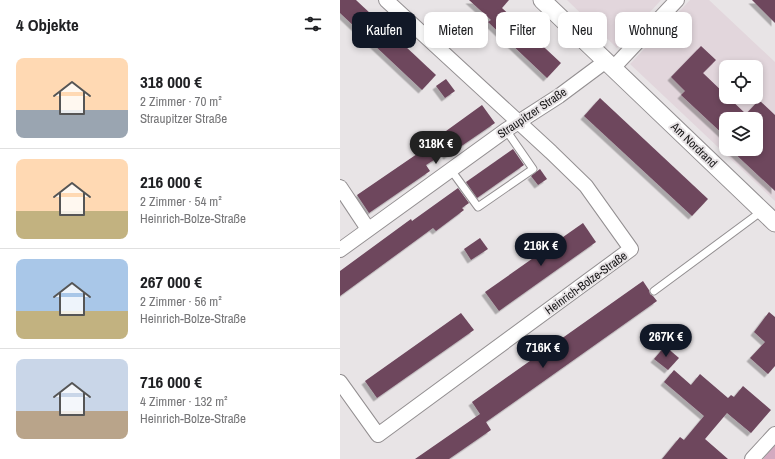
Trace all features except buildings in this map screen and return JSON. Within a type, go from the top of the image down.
[{"type":"street","points":[[386,0],[518,122]]},
{"type":"street","name":"Am Nordrand","points":[[542,0],[775,223]]},
{"type":"street","points":[[610,64],[677,0]]},
{"type":"street","name":"Straupitzer Straße","points":[[340,250],[506,130],[610,64]]},
{"type":"street","name":"Heinrich-Bolze-Straße","points":[[340,382],[378,435],[631,250],[586,186],[518,122]]},
{"type":"street","points":[[340,187],[368,229]]},
{"type":"street","points":[[752,459],[775,434]]},
{"type":"lane","points":[[451,170],[478,207],[533,169],[506,130]]},
{"type":"lane","points":[[654,291],[762,211]]},
{"type":"shaded area","points":[[567,0],[661,0],[650,12],[615,12],[615,46],[607,38],[607,12],[580,12]]},
{"type":"shaded area","points":[[690,0],[709,0],[775,62],[775,201],[727,156],[763,156],[763,112],[719,112],[719,148],[630,64],[645,48],[692,48],[692,12],[679,12]]},
{"type":"shaded area","points":[[775,445],[775,459],[763,459]]}]
